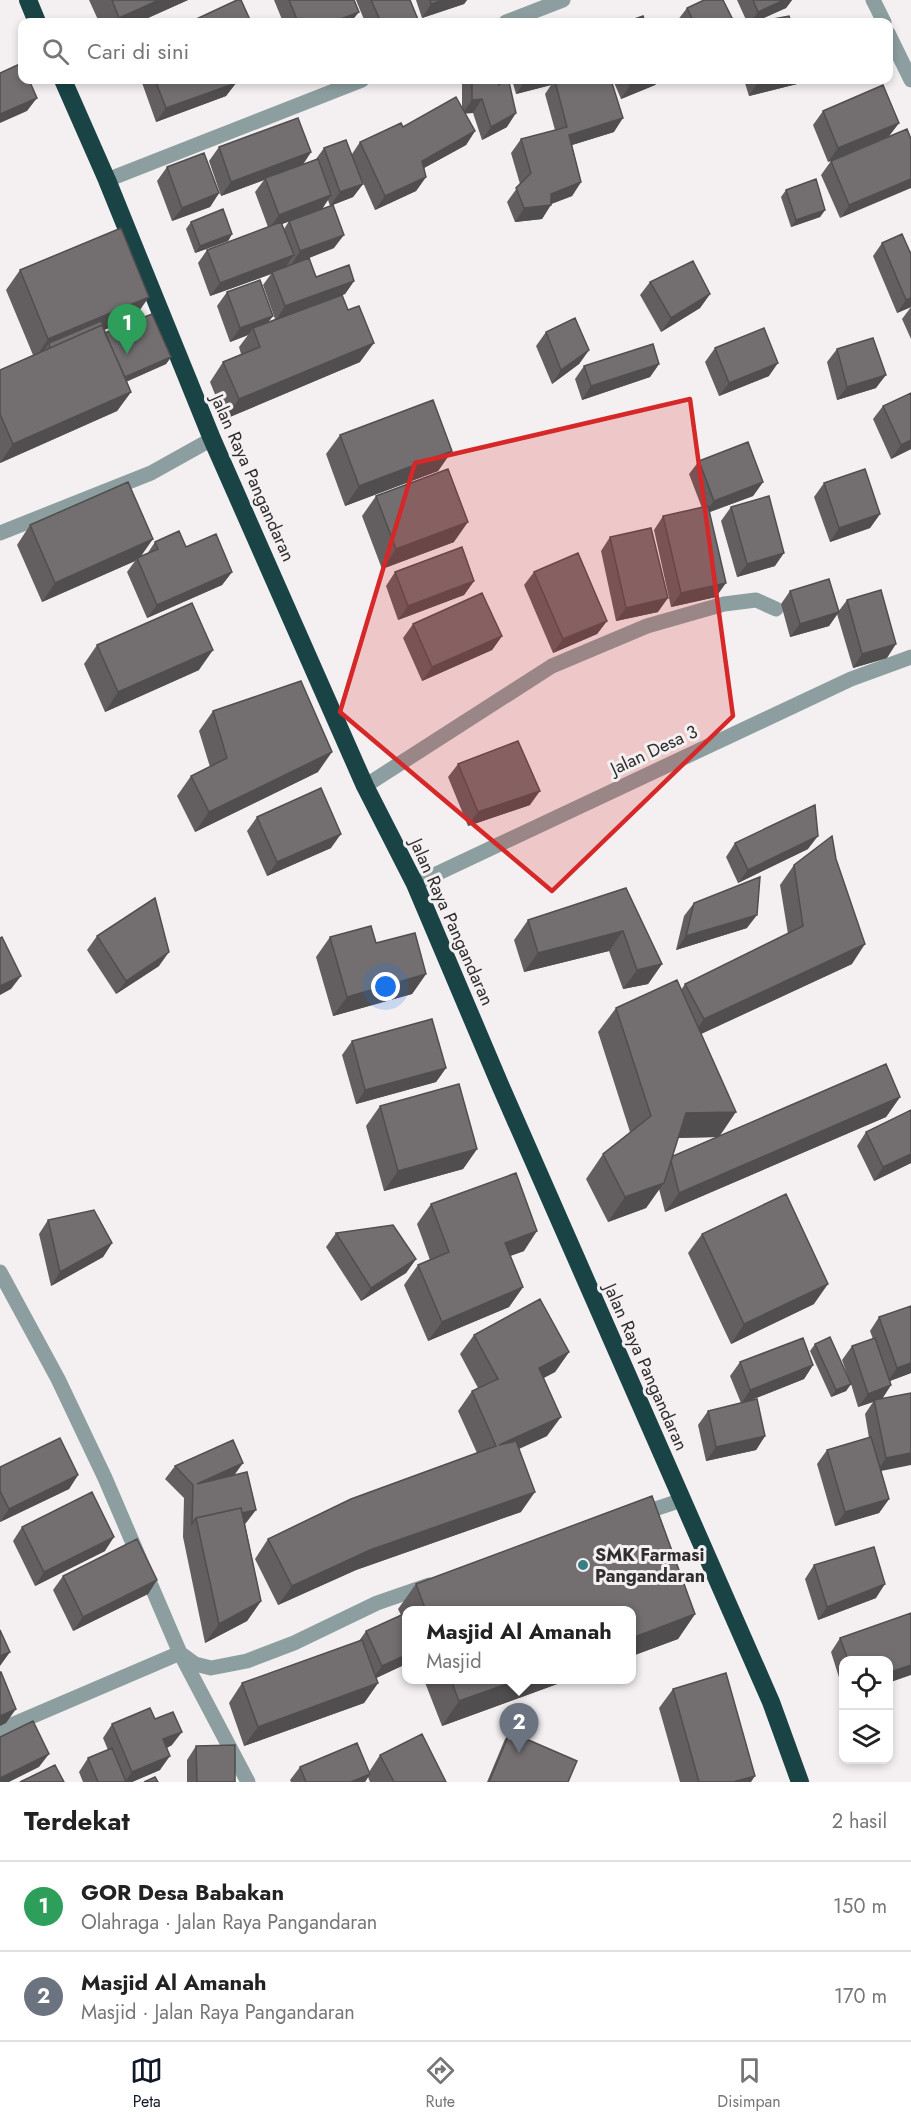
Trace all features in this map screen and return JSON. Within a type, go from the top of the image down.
[{"type":"highway","points":[[27,0],[36,18]]},
{"type":"highway","name":"Jalan Raya Pangandaran","points":[[65,84],[107,180],[212,440],[365,786],[415,885],[501,1087],[771,1702],[800,1782]]},
{"type":"street","points":[[516,18],[563,0]]},
{"type":"street","points":[[873,0],[882,18]]},
{"type":"street","points":[[893,43],[911,80]]},
{"type":"street","points":[[107,180],[352,84]]},
{"type":"street","points":[[0,533],[40,515],[152,473],[212,440]]},
{"type":"street","points":[[365,786],[552,666],[647,626],[724,604],[756,600],[776,609]]},
{"type":"street","name":"Jalan Desa 3","points":[[415,885],[851,679],[911,657]]},
{"type":"street","points":[[0,1272],[58,1379],[100,1468],[180,1653],[248,1782]]},
{"type":"street","points":[[627,1518],[682,1500]]},
{"type":"street","points":[[180,1653],[195,1664],[211,1668],[247,1661],[294,1643],[377,1603],[442,1580]]},
{"type":"street","points":[[0,1730],[180,1653]]},
{"type":"highlighted area","points":[[690,399],[733,716],[552,891],[340,712],[415,463]]},
{"type":"building","points":[[112,0],[159,0],[119,18]]},
{"type":"building","points":[[241,0],[249,18],[199,18]]},
{"type":"building","points":[[289,0],[354,0],[359,12],[343,18],[296,18]]},
{"type":"building","points":[[371,0],[410,0],[417,18],[379,18]]},
{"type":"building","points":[[430,0],[444,0],[431,4]]},
{"type":"building","points":[[704,0],[723,0],[732,18],[692,18],[687,8]]},
{"type":"building","points":[[753,0],[784,0],[758,12]]},
{"type":"building","points":[[18,65],[18,84],[31,84],[37,98],[0,114],[0,73]]},
{"type":"building","points":[[157,84],[233,84],[166,108]]},
{"type":"building","points":[[472,84],[509,84],[516,113],[491,127],[482,99],[472,100]]},
{"type":"building","points":[[556,84],[612,84],[623,118],[569,135],[581,182],[551,194],[551,205],[524,208],[516,188],[531,173],[521,139],[567,127]]},
{"type":"building","points":[[883,85],[899,123],[838,148],[823,111]]},
{"type":"building","points":[[456,97],[475,131],[422,161],[426,177],[385,196],[360,142],[401,123],[403,127]]},
{"type":"building","points":[[298,118],[311,152],[231,182],[219,147]]},
{"type":"building","points":[[907,129],[911,139],[911,179],[849,205],[831,161]]},
{"type":"building","points":[[346,140],[363,184],[340,192],[324,148]]},
{"type":"building","points":[[204,153],[219,193],[182,208],[167,167]]},
{"type":"building","points":[[318,159],[331,195],[279,215],[265,178]]},
{"type":"building","points":[[816,179],[825,210],[796,220],[786,190]]},
{"type":"building","points":[[333,205],[344,235],[300,251],[289,221]]},
{"type":"building","points":[[223,209],[232,234],[200,246],[191,222]]},
{"type":"building","points":[[281,222],[294,255],[220,283],[207,250]]},
{"type":"building","points":[[121,228],[149,297],[48,339],[20,270]]},
{"type":"building","points":[[902,234],[911,252],[911,298],[906,300],[882,243]]},
{"type":"building","points":[[309,258],[316,277],[349,265],[354,281],[285,306],[272,272]]},
{"type":"building","points":[[693,261],[710,294],[671,318],[650,282]]},
{"type":"building","points":[[260,280],[273,316],[240,328],[227,292]]},
{"type":"building","points":[[342,295],[348,310],[359,306],[374,343],[239,399],[223,362],[260,347],[253,328]]},
{"type":"building","points":[[152,314],[171,357],[125,377],[105,333]]},
{"type":"building","points":[[575,318],[589,350],[561,370],[546,332]]},
{"type":"building","points":[[101,321],[104,327],[102,325],[50,348],[49,343]]},
{"type":"building","points":[[102,325],[131,392],[13,444],[0,414],[0,370]]},
{"type":"building","points":[[764,328],[778,363],[729,383],[715,348]]},
{"type":"building","points":[[873,338],[886,375],[847,387],[837,349]]},
{"type":"building","points":[[653,344],[659,364],[591,386],[584,366]]},
{"type":"building","points":[[911,393],[911,440],[901,445],[883,406]]},
{"type":"building","points":[[433,400],[452,451],[359,486],[340,435]]},
{"type":"building","points":[[748,442],[763,482],[714,501],[699,461]]},
{"type":"building","points":[[448,469],[468,522],[396,549],[376,496]]},
{"type":"building","points":[[865,469],[880,514],[839,528],[824,483]]},
{"type":"building","points":[[128,482],[153,539],[55,583],[30,525]]},
{"type":"building","points":[[769,496],[784,553],[747,564],[731,507]]},
{"type":"building","points":[[708,506],[726,583],[681,593],[663,516]]},
{"type":"building","points":[[651,528],[668,598],[626,608],[610,537]]},
{"type":"building","points":[[179,531],[186,547],[216,534],[232,572],[157,605],[137,558],[158,549],[155,542]]},
{"type":"building","points":[[462,547],[474,581],[408,606],[395,572]]},
{"type":"building","points":[[578,553],[607,621],[563,639],[534,572]]},
{"type":"building","points":[[829,579],[839,612],[800,624],[790,591]]},
{"type":"building","points":[[881,590],[896,644],[862,654],[847,600]]},
{"type":"building","points":[[482,593],[502,636],[432,667],[413,624]]},
{"type":"building","points":[[192,603],[213,650],[118,692],[97,645]]},
{"type":"building","points":[[301,681],[332,752],[209,812],[191,776],[227,758],[213,711]]},
{"type":"building","points":[[518,741],[540,791],[478,812],[458,764]]},
{"type":"building","points":[[321,788],[341,834],[277,862],[257,817]]},
{"type":"building","points":[[815,805],[818,836],[748,870],[735,843]]},
{"type":"building","points":[[832,836],[836,859],[865,944],[704,1019],[685,984],[803,926],[794,865]]},
{"type":"building","points":[[760,877],[757,915],[686,936],[694,903]]},
{"type":"building","points":[[626,888],[662,964],[637,970],[623,931],[538,953],[528,920]]},
{"type":"building","points":[[155,898],[169,952],[126,981],[97,936]]},
{"type":"building","points":[[371,926],[376,943],[415,933],[426,974],[347,997],[330,937]]},
{"type":"building","points":[[2,937],[21,976],[0,986],[0,938]]},
{"type":"building","points":[[677,980],[736,1112],[686,1113],[664,1183],[625,1197],[603,1154],[651,1116],[616,1008]]},
{"type":"building","points":[[432,1019],[446,1068],[365,1090],[352,1041]]},
{"type":"building","points":[[886,1064],[900,1097],[679,1193],[671,1161],[673,1156]]},
{"type":"building","points":[[459,1084],[477,1149],[398,1171],[380,1106]]},
{"type":"building","points":[[911,1110],[911,1154],[883,1167],[866,1132]]},
{"type":"building","points":[[516,1173],[537,1231],[505,1243],[523,1287],[442,1322],[418,1265],[449,1252],[431,1204]]},
{"type":"building","points":[[786,1194],[828,1284],[744,1324],[702,1234]]},
{"type":"building","points":[[94,1210],[112,1243],[60,1272],[48,1220]]},
{"type":"building","points":[[393,1225],[416,1259],[371,1288],[336,1233]]},
{"type":"building","points":[[540,1299],[569,1352],[539,1368],[561,1417],[499,1445],[516,1441],[535,1492],[370,1550],[292,1586],[268,1539],[351,1499],[496,1446],[472,1391],[498,1379],[474,1335]]},
{"type":"building","points":[[911,1306],[911,1363],[897,1368],[879,1317]]},
{"type":"building","points":[[830,1337],[851,1384],[836,1390],[815,1344]]},
{"type":"building","points":[[803,1338],[813,1365],[750,1390],[740,1362]]},
{"type":"building","points":[[875,1338],[891,1385],[868,1394],[852,1346]]},
{"type":"building","points":[[911,1393],[911,1453],[886,1458],[874,1400]]},
{"type":"building","points":[[757,1399],[765,1436],[716,1447],[708,1411]]},
{"type":"building","points":[[871,1437],[889,1499],[845,1512],[827,1450]]},
{"type":"building","points":[[60,1438],[78,1475],[9,1509],[0,1491],[0,1467]]},
{"type":"building","points":[[233,1440],[243,1463],[197,1484],[247,1472],[256,1510],[242,1513],[241,1508],[196,1518],[192,1524],[193,1485],[175,1466]]},
{"type":"building","points":[[92,1492],[114,1537],[44,1572],[22,1527]]},
{"type":"building","name":"SMK Farmasi Pangandaran","points":[[652,1496],[695,1614],[636,1636],[636,1606],[424,1606],[416,1584]]},
{"type":"building","points":[[241,1508],[261,1601],[219,1624],[196,1518]]},
{"type":"building","points":[[137,1539],[157,1580],[83,1617],[63,1576]]},
{"type":"building","points":[[874,1547],[885,1584],[827,1607],[814,1565]]},
{"type":"building","points":[[911,1613],[911,1665],[893,1671],[893,1656],[847,1656],[840,1638]]},
{"type":"building","points":[[402,1615],[402,1657],[382,1666],[366,1631]]},
{"type":"building","points":[[0,1630],[10,1652],[0,1656]]},
{"type":"building","points":[[362,1640],[378,1683],[258,1727],[242,1683]]},
{"type":"building","points":[[0,1672],[16,1709],[0,1716]]},
{"type":"building","points":[[726,1673],[755,1776],[733,1782],[699,1782],[673,1689]]},
{"type":"building","points":[[453,1684],[507,1684],[459,1701]]},
{"type":"building","points":[[150,1708],[155,1719],[173,1712],[182,1732],[163,1739],[170,1756],[132,1772],[112,1724]]},
{"type":"building","points":[[33,1721],[49,1754],[0,1778],[0,1737]]},
{"type":"building","points":[[510,1732],[577,1761],[568,1782],[489,1782]]},
{"type":"building","points":[[422,1734],[446,1782],[394,1782],[380,1755]]},
{"type":"building","points":[[357,1743],[370,1774],[351,1782],[306,1782],[300,1767]]},
{"type":"building","points":[[235,1745],[235,1782],[197,1782],[196,1746]]},
{"type":"building","points":[[112,1748],[126,1782],[98,1782],[88,1758]]},
{"type":"building","points":[[55,1765],[64,1782],[20,1782]]},
{"type":"building","points":[[155,1777],[158,1782],[144,1782]]},
{"type":"place","name":"GOR Desa Babakan","points":[[127,354]]},
{"type":"place","name":"SMK Farmasi Pangandaran","points":[[583,1565]]},
{"type":"place","name":"Masjid Al Amanah","points":[[519,1753]]}]
